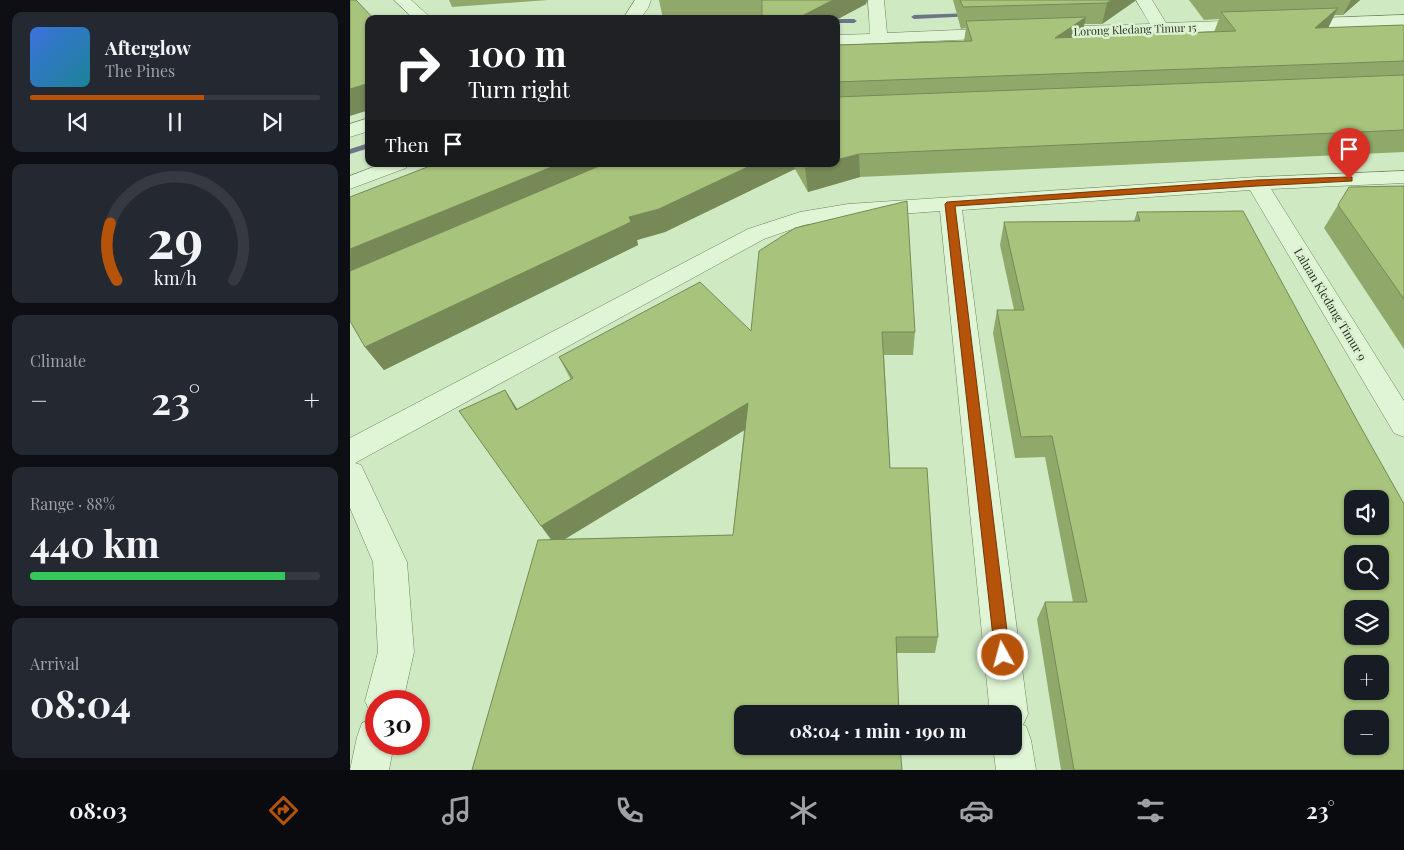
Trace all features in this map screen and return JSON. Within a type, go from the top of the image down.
[{"type":"street","points":[[402,0],[419,15]]},
{"type":"street","points":[[634,15],[643,0]]},
{"type":"street","points":[[876,0],[879,38]]},
{"type":"street","points":[[1144,0],[1161,28]]},
{"type":"street","name":"Lorong Kledang Timur 15","points":[[1035,32],[1404,20]]},
{"type":"street","points":[[840,40],[1016,33]]},
{"type":"street","points":[[350,131],[365,125]]},
{"type":"street","points":[[350,183],[391,167]]},
{"type":"street","points":[[350,452],[756,234],[800,219],[848,211],[1257,183],[1404,177]]},
{"type":"street","name":"Laluan Kledang Timur 9","points":[[1257,183],[1404,425]]},
{"type":"street","points":[[950,204],[1008,705]]},
{"type":"street","points":[[350,474],[390,562],[396,652],[387,690]]},
{"type":"street","points":[[369,770],[372,755]]},
{"type":"street","points":[[1014,755],[1016,770]]},
{"type":"building","points":[[350,0],[356,0],[370,15],[365,15],[365,84],[350,89]]},
{"type":"building","points":[[762,0],[833,0],[804,15],[762,15]]},
{"type":"building","points":[[960,0],[1111,0],[1107,3],[963,7]]},
{"type":"building","points":[[1338,8],[1315,28],[1403,25],[1404,61],[840,82],[840,45],[972,41],[966,21],[1086,17],[1055,38],[1236,31],[1221,12]]},
{"type":"building","points":[[1404,75],[1404,130],[859,154],[840,159],[840,97]]},
{"type":"building","points":[[427,167],[552,167],[350,249],[350,197]]},
{"type":"building","points":[[597,167],[748,167],[659,209],[629,217],[631,222],[365,347],[350,321],[350,271]]},
{"type":"building","points":[[1404,186],[1404,299],[1338,205],[1349,187]]},
{"type":"building","points":[[907,201],[915,332],[882,332],[890,468],[927,468],[938,637],[896,637],[899,705],[734,705],[734,755],[901,755],[902,770],[472,770],[538,540],[733,535],[748,403],[541,526],[459,411],[505,390],[516,410],[573,378],[559,357],[700,282],[751,331],[759,251],[795,228]]},
{"type":"building","points":[[1243,211],[1404,504],[1404,770],[1074,770],[1045,602],[1087,602],[1052,436],[1021,437],[997,310],[1024,310],[1004,222],[1140,221],[1137,212]]},
{"type":"waterway","points":[[914,17],[972,15]]},
{"type":"waterway","points":[[840,21],[854,21]]},
{"type":"waterway","points":[[350,152],[365,146]]},
{"type":"route","points":[[1003,655],[950,204],[1257,183],[1349,179]]}]
